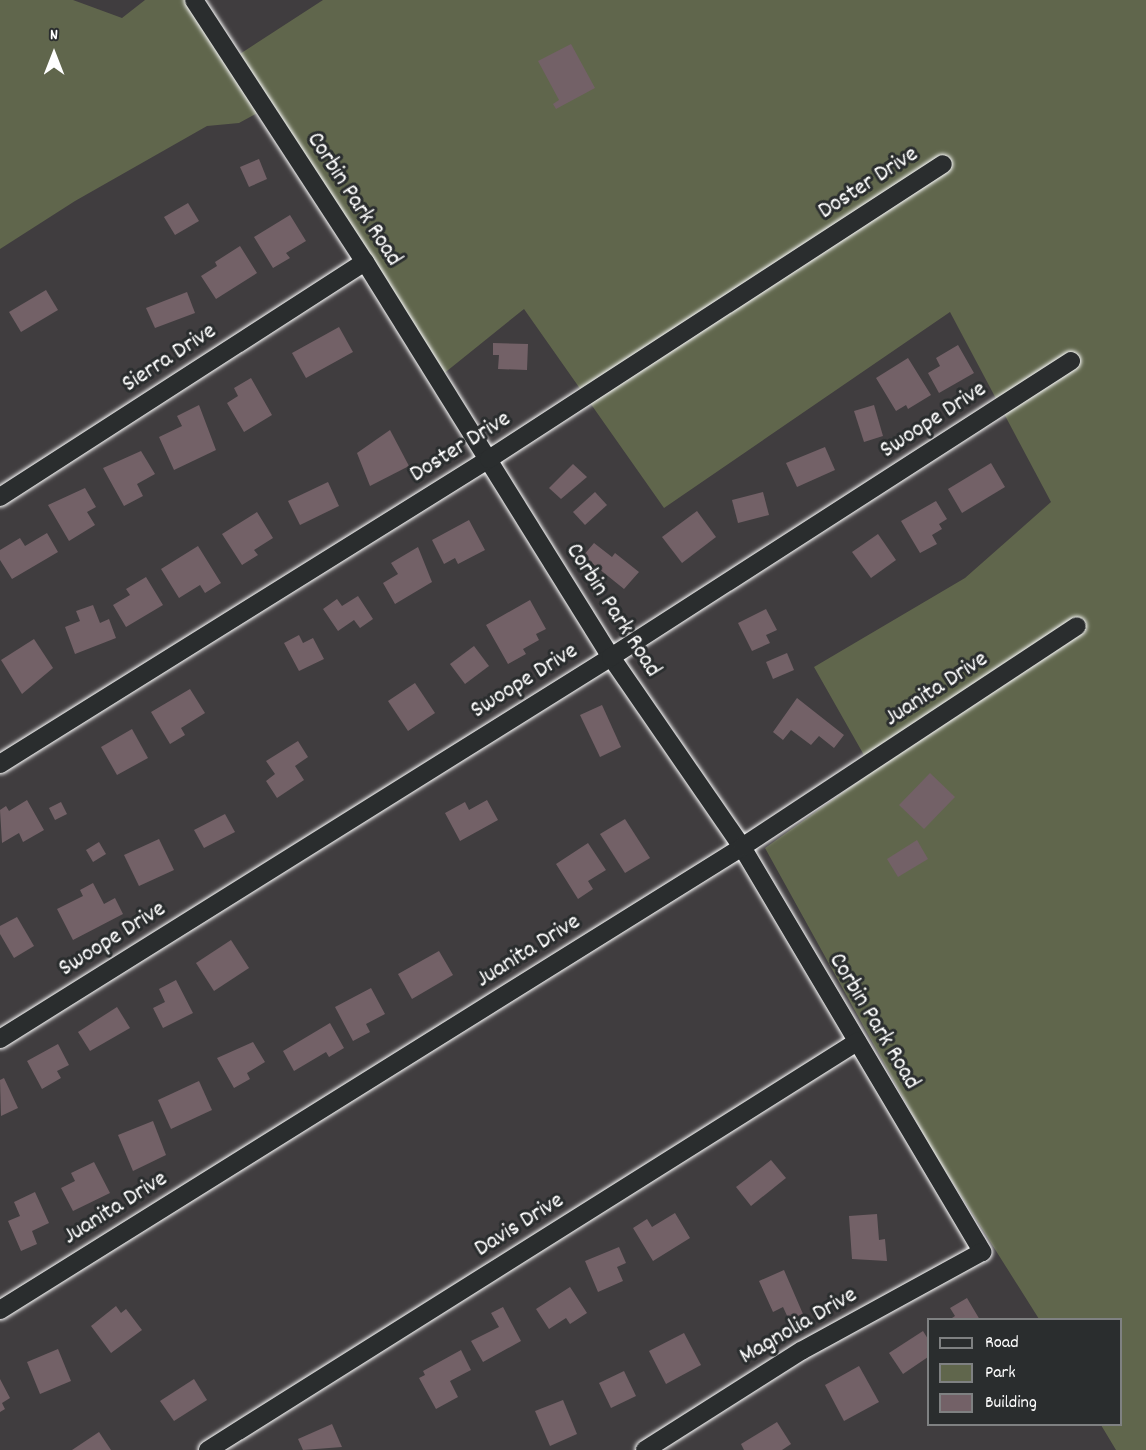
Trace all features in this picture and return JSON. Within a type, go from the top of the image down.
[{"type":"street","name":"Corbin Park Road","points":[[194,0],[365,262],[611,657],[742,847],[982,1252]]},
{"type":"street","name":"Doster Drive","points":[[0,764],[489,459],[943,164]]},
{"type":"street","name":"Sierra Drive","points":[[0,497],[365,262]]},
{"type":"street","name":"Swoope Drive","points":[[0,1039],[611,657],[1071,361]]},
{"type":"street","name":"Juanita Drive","points":[[0,1310],[742,847],[1077,626]]},
{"type":"street","name":"Davis Drive","points":[[208,1450],[857,1042]]},
{"type":"street","name":"Magnolia Drive","points":[[645,1450],[801,1351],[982,1252]]},
{"type":"green space","points":[[0,0],[73,0],[122,18],[145,0],[188,0],[226,63],[323,0],[1146,0],[1146,1450],[1116,1450],[1102,1426],[1122,1426],[1122,1318],[1038,1318],[931,1148],[765,848],[873,771],[814,667],[965,578],[1051,502],[950,312],[664,508],[524,309],[437,379],[259,112],[239,123],[207,126],[75,201],[0,249]]},
{"type":"building","points":[[571,44],[595,88],[556,109],[553,104],[559,100],[538,61]]},
{"type":"building","points":[[259,159],[267,179],[249,187],[240,167]]},
{"type":"building","points":[[188,203],[199,221],[175,235],[164,217]]},
{"type":"building","points":[[290,215],[306,241],[286,253],[290,258],[273,268],[254,237]]},
{"type":"building","points":[[240,246],[257,273],[216,299],[201,276],[217,266],[215,262]]},
{"type":"building","points":[[46,290],[58,310],[21,332],[9,312]]},
{"type":"building","points":[[187,292],[195,313],[155,328],[146,308]]},
{"type":"building","points":[[339,327],[353,352],[306,378],[292,353]]},
{"type":"building","points":[[493,343],[528,344],[527,370],[498,369],[499,355],[493,355]]},
{"type":"building","points":[[958,345],[974,373],[939,393],[928,373],[940,366],[936,358]]},
{"type":"building","points":[[908,358],[931,395],[908,409],[906,405],[896,411],[876,378]]},
{"type":"building","points":[[251,378],[272,415],[244,432],[227,403],[238,396],[234,388]]},
{"type":"building","points":[[199,405],[216,450],[174,470],[159,437],[182,426],[177,416]]},
{"type":"building","points":[[874,405],[883,436],[864,442],[854,411]]},
{"type":"building","points":[[390,430],[409,466],[370,486],[357,453]]},
{"type":"building","points":[[825,447],[835,470],[797,487],[786,463]]},
{"type":"building","points":[[141,451],[155,474],[137,484],[143,496],[124,506],[103,468]]},
{"type":"building","points":[[991,463],[1005,487],[962,513],[948,489]]},
{"type":"building","points":[[573,464],[587,477],[561,499],[549,488]]},
{"type":"building","points":[[328,482],[339,506],[300,525],[288,501]]},
{"type":"building","points":[[85,488],[96,507],[87,512],[95,525],[69,541],[48,505]]},
{"type":"building","points":[[595,492],[607,505],[585,525],[573,512]]},
{"type":"building","points":[[763,492],[769,515],[738,523],[732,500]]},
{"type":"building","points":[[936,501],[947,519],[939,524],[942,529],[932,535],[937,544],[920,553],[901,521]]},
{"type":"building","points":[[697,511],[716,537],[682,563],[662,537]]},
{"type":"building","points":[[257,512],[273,538],[254,550],[258,555],[242,565],[222,534]]},
{"type":"building","points":[[469,520],[485,550],[458,564],[455,558],[444,564],[432,540]]},
{"type":"building","points":[[47,533],[58,552],[12,579],[0,560],[0,550],[20,538],[25,546]]},
{"type":"building","points":[[878,534],[896,560],[871,578],[852,552]]},
{"type":"building","points":[[594,543],[612,557],[615,553],[639,572],[624,589],[583,556]]},
{"type":"building","points":[[198,546],[221,583],[205,593],[200,585],[179,598],[161,569]]},
{"type":"building","points":[[418,547],[432,582],[395,604],[383,583],[398,574],[391,563]]},
{"type":"building","points":[[146,577],[163,605],[126,627],[113,605],[130,595],[126,589]]},
{"type":"building","points":[[358,596],[373,619],[360,628],[354,620],[338,631],[323,609],[337,599],[342,606]]},
{"type":"building","points":[[530,600],[546,629],[536,634],[539,640],[523,649],[526,654],[508,664],[486,625]]},
{"type":"building","points":[[93,605],[100,623],[109,619],[116,638],[75,654],[65,627],[80,621],[76,611]]},
{"type":"building","points":[[766,609],[777,630],[766,635],[770,643],[752,651],[738,623]]},
{"type":"building","points":[[299,635],[303,643],[313,638],[324,659],[299,671],[284,643]]},
{"type":"building","points":[[34,639],[53,668],[22,694],[1,660]]},
{"type":"building","points":[[474,646],[489,666],[465,684],[450,664]]},
{"type":"building","points":[[787,653],[794,670],[773,679],[766,662]]},
{"type":"building","points":[[415,683],[435,713],[408,731],[388,701]]},
{"type":"building","points":[[190,689],[205,713],[181,728],[185,735],[170,744],[151,712]]},
{"type":"building","points":[[797,698],[844,735],[834,748],[819,736],[811,745],[791,730],[783,740],[773,732]]},
{"type":"building","points":[[602,705],[621,747],[600,757],[580,715]]},
{"type":"building","points":[[132,729],[148,758],[117,775],[101,747]]},
{"type":"building","points":[[298,741],[308,757],[295,766],[304,780],[277,798],[266,781],[275,774],[266,761]]},
{"type":"building","points":[[930,773],[955,797],[924,829],[899,805]]},
{"type":"building","points":[[27,800],[44,830],[23,842],[19,833],[2,843],[0,810],[6,806],[9,811]]},
{"type":"building","points":[[487,800],[498,820],[460,841],[445,813],[465,802],[469,810]]},
{"type":"building","points":[[61,802],[67,814],[55,820],[49,808]]},
{"type":"building","points":[[225,814],[235,832],[204,848],[194,830]]},
{"type":"building","points":[[625,819],[650,858],[625,873],[600,834]]},
{"type":"building","points":[[159,839],[174,870],[139,886],[124,855]]},
{"type":"building","points":[[917,840],[928,859],[898,877],[887,859]]},
{"type":"building","points":[[99,842],[106,854],[93,862],[86,850]]},
{"type":"building","points":[[588,843],[606,870],[588,881],[593,889],[578,899],[556,864]]},
{"type":"building","points":[[93,883],[104,904],[115,898],[123,914],[73,940],[57,909],[83,896],[80,890]]},
{"type":"building","points":[[17,917],[34,946],[14,958],[0,934],[0,926]]},
{"type":"building","points":[[231,940],[249,968],[214,991],[196,963]]},
{"type":"building","points":[[439,951],[453,975],[412,999],[398,974]]},
{"type":"building","points":[[176,980],[193,1013],[163,1028],[153,1008],[165,1002],[159,989]]},
{"type":"building","points":[[371,988],[385,1014],[366,1024],[370,1032],[353,1041],[335,1007]]},
{"type":"building","points":[[117,1007],[130,1028],[90,1051],[78,1032]]},
{"type":"building","points":[[330,1023],[344,1048],[329,1057],[326,1052],[294,1071],[283,1051]]},
{"type":"building","points":[[253,1042],[265,1062],[247,1073],[250,1079],[234,1088],[217,1058]]},
{"type":"building","points":[[58,1044],[69,1065],[57,1071],[61,1078],[42,1089],[27,1061]]},
{"type":"building","points":[[4,1078],[18,1108],[1,1116],[0,1080]]},
{"type":"building","points":[[199,1081],[212,1110],[171,1129],[158,1100]]},
{"type":"building","points":[[153,1121],[166,1155],[133,1171],[118,1135]]},
{"type":"building","points":[[771,1160],[786,1178],[751,1206],[736,1187]]},
{"type":"building","points":[[94,1162],[110,1193],[73,1211],[61,1188],[75,1181],[71,1173]]},
{"type":"building","points":[[35,1192],[49,1223],[32,1231],[37,1244],[21,1251],[8,1221],[20,1216],[14,1202]]},
{"type":"building","points":[[675,1213],[690,1238],[653,1261],[633,1228],[647,1219],[652,1227]]},
{"type":"building","points":[[877,1214],[879,1240],[885,1239],[887,1261],[852,1259],[849,1216]]},
{"type":"building","points":[[619,1247],[626,1263],[617,1267],[623,1281],[598,1292],[585,1261]]},
{"type":"building","points":[[784,1270],[803,1314],[789,1320],[783,1307],[773,1312],[759,1281]]},
{"type":"building","points":[[570,1287],[587,1313],[570,1324],[566,1318],[549,1329],[536,1309]]},
{"type":"building","points":[[967,1298],[979,1318],[952,1318],[955,1316],[950,1308]]},
{"type":"building","points":[[116,1306],[121,1313],[126,1309],[142,1330],[111,1353],[91,1326]]},
{"type":"building","points":[[503,1307],[521,1341],[483,1362],[471,1341],[499,1327],[491,1313]]},
{"type":"building","points":[[923,1331],[927,1337],[927,1358],[903,1374],[889,1353]]},
{"type":"building","points":[[684,1333],[701,1365],[666,1384],[649,1351]]},
{"type":"building","points":[[58,1349],[71,1381],[40,1394],[27,1362]]},
{"type":"building","points":[[461,1350],[471,1370],[450,1381],[458,1397],[436,1409],[419,1378],[425,1375],[423,1371]]},
{"type":"building","points":[[859,1366],[879,1402],[844,1421],[825,1385]]},
{"type":"building","points":[[624,1371],[636,1396],[611,1408],[599,1383]]},
{"type":"building","points":[[0,1379],[10,1398],[2,1403],[5,1409],[0,1412]]},
{"type":"building","points":[[194,1379],[207,1400],[174,1421],[160,1401]]},
{"type":"building","points":[[563,1400],[577,1434],[550,1446],[535,1411]]},
{"type":"building","points":[[777,1422],[791,1444],[782,1450],[744,1450],[741,1444]]},
{"type":"building","points":[[332,1424],[342,1447],[303,1450],[298,1439]]},
{"type":"building","points":[[99,1432],[111,1450],[72,1450]]}]
